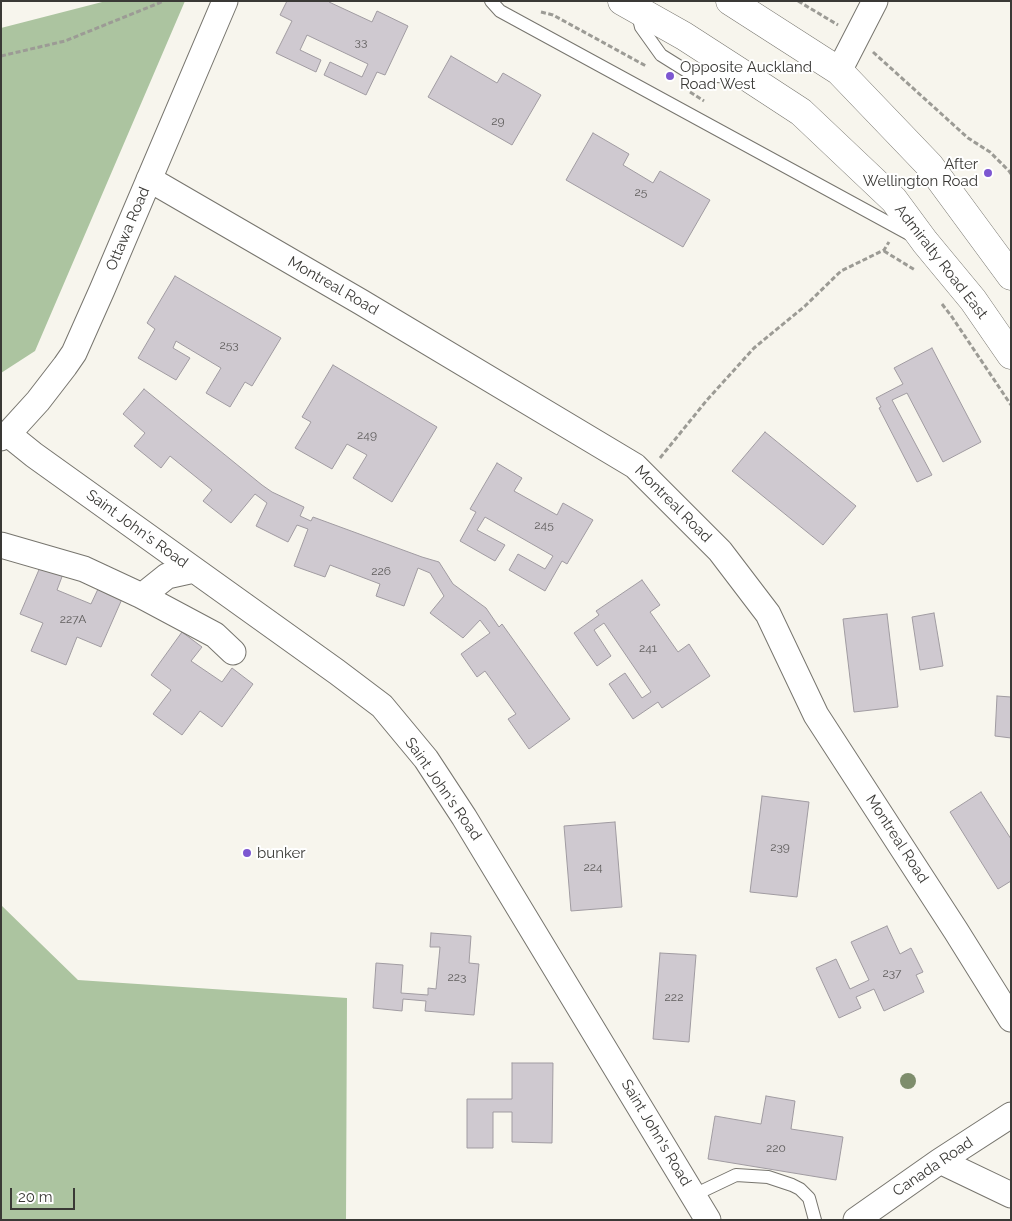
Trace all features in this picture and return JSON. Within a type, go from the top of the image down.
[{"type":"main road","points":[[730,1],[839,71],[930,166],[1011,276]]},
{"type":"main road","name":"Admiralty Road East","points":[[629,5],[684,36],[801,112],[894,200],[925,242],[973,300],[1011,355]]},
{"type":"street","name":"Ottawa Road","points":[[4,436],[38,401],[74,353],[225,1]]},
{"type":"street","points":[[839,71],[875,1]]},
{"type":"street","name":"Montreal Road","points":[[149,179],[636,466],[720,551],[768,614],[816,715],[1011,1019]]},
{"type":"street","name":"Saint John's Road","points":[[4,436],[34,455],[382,706],[426,759],[470,825],[708,1220]]},
{"type":"street","points":[[1,545],[84,569],[142,596],[215,635],[233,652]]},
{"type":"street","points":[[142,596],[167,576],[194,570]]},
{"type":"street","name":"Canada Road","points":[[856,1220],[940,1160],[1011,1115]]},
{"type":"street","points":[[940,1160],[1011,1194]]},
{"type":"lane","points":[[491,1],[500,11],[925,242]]},
{"type":"lane","points":[[694,1195],[736,1175],[768,1177],[792,1185],[809,1198],[815,1220]]},
{"type":"path","points":[[1,56],[65,41],[164,1]]},
{"type":"path","points":[[798,1],[857,36],[968,138],[990,152],[1011,174]]},
{"type":"path","points":[[647,477],[662,455],[707,400],[754,348],[806,306],[841,271],[884,250],[897,227]]},
{"type":"path","points":[[884,250],[914,269],[920,276]]},
{"type":"path","points":[[941,303],[1011,405]]},
{"type":"green space","points":[[106,1],[185,1],[35,351],[1,373],[1,28]]},
{"type":"green space","points":[[1,905],[78,980],[347,998],[346,1220],[1,1220]]},
{"type":"building","points":[[287,1],[329,1],[372,22],[377,11],[408,26],[385,75],[377,72],[366,95],[324,75],[330,62],[362,77],[368,64],[307,35],[300,50],[321,60],[316,72],[276,53],[292,21],[280,15]]},
{"type":"building","points":[[451,56],[497,83],[503,73],[541,95],[512,145],[428,97]]},
{"type":"building","points":[[593,133],[629,154],[623,165],[653,183],[660,171],[710,200],[683,247],[566,180]]},
{"type":"building","points":[[175,276],[281,338],[252,386],[245,382],[230,407],[206,393],[221,368],[176,341],[173,348],[190,358],[176,380],[138,358],[155,329],[147,323]]},
{"type":"building","points":[[932,348],[981,442],[943,462],[907,393],[892,400],[932,475],[917,482],[879,408],[881,407],[876,398],[903,384],[894,368]]},
{"type":"building","points":[[333,365],[437,427],[392,502],[353,478],[367,455],[347,444],[332,469],[295,448],[311,422],[302,417]]},
{"type":"building","points":[[144,389],[262,485],[272,492],[304,507],[300,516],[311,521],[313,517],[439,562],[453,584],[486,608],[499,627],[502,624],[570,719],[529,749],[508,719],[516,714],[485,671],[477,677],[461,654],[490,633],[480,620],[463,638],[430,613],[444,596],[430,573],[418,568],[404,606],[376,596],[380,584],[330,565],[325,577],[294,566],[308,529],[297,525],[288,542],[256,526],[267,503],[255,494],[231,523],[203,501],[212,490],[170,456],[161,468],[134,446],[145,433],[123,414]]},
{"type":"building","points":[[765,432],[856,506],[823,545],[732,471]]},
{"type":"building","points":[[497,463],[522,478],[514,491],[557,515],[563,503],[593,520],[567,564],[562,561],[545,591],[509,570],[518,554],[545,569],[553,556],[485,517],[477,530],[505,545],[495,561],[460,541],[476,512],[470,509]]},
{"type":"building","points":[[41,565],[63,574],[57,590],[91,604],[98,589],[122,599],[101,647],[77,637],[66,665],[31,651],[43,623],[20,614]]},
{"type":"building","points":[[642,580],[660,605],[650,612],[678,652],[689,644],[710,676],[662,708],[658,702],[633,719],[609,684],[625,673],[642,698],[651,692],[604,623],[594,630],[611,656],[597,666],[574,633],[599,615],[596,611]]},
{"type":"building","points":[[934,613],[943,666],[920,670],[912,617]]},
{"type":"building","points":[[887,614],[898,707],[854,712],[843,619]]},
{"type":"building","points":[[182,632],[202,647],[191,661],[222,682],[232,668],[253,684],[222,727],[200,711],[182,735],[153,714],[171,690],[151,675]]},
{"type":"building","points":[[997,696],[1011,697],[1011,738],[995,736]]},
{"type":"building","points":[[981,792],[1011,839],[1011,881],[998,889],[950,812]]},
{"type":"building","points":[[762,796],[809,802],[797,897],[750,892]]},
{"type":"building","points":[[615,822],[622,907],[571,911],[564,826]]},
{"type":"building","points":[[887,926],[900,954],[911,948],[923,972],[916,975],[924,992],[884,1011],[874,989],[856,997],[861,1008],[839,1018],[816,968],[836,959],[850,989],[869,980],[851,942]]},
{"type":"building","points":[[431,933],[471,936],[469,963],[479,964],[474,1015],[425,1011],[426,1001],[403,999],[402,1011],[373,1008],[376,963],[403,965],[401,993],[428,995],[428,988],[436,989],[440,947],[430,947]]},
{"type":"building","points":[[660,953],[696,955],[689,1042],[653,1039]]},
{"type":"building","points":[[512,1063],[553,1063],[552,1143],[512,1142],[512,1112],[493,1112],[493,1148],[467,1148],[467,1099],[512,1099]]},
{"type":"building","points":[[766,1096],[795,1101],[791,1129],[843,1137],[836,1180],[708,1159],[715,1116],[761,1124]]},
{"type":"place","name":"Opposite Auckland Road West","points":[[670,76]]},
{"type":"place","name":"After Wellington Road","points":[[988,173]]},
{"type":"place","name":"bunker","points":[[247,853]]}]
